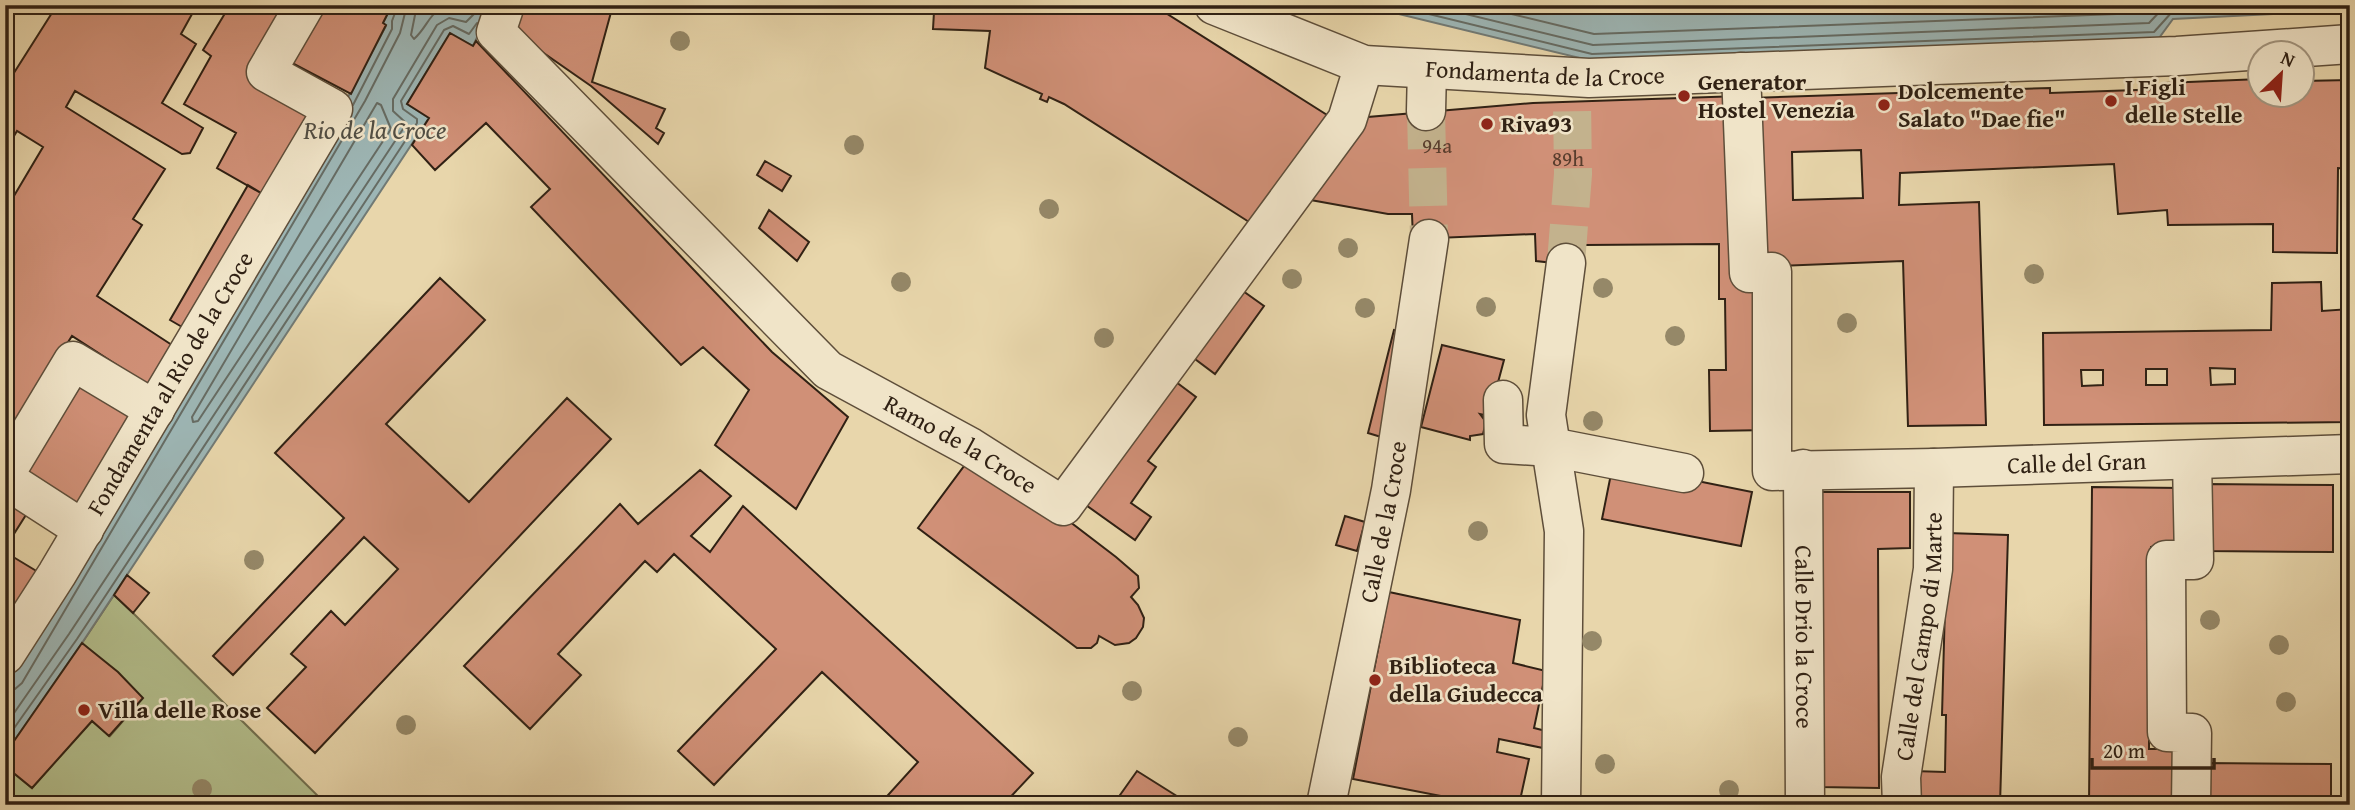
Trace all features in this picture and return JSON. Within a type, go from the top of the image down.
[{"type":"street","name":"Fondamenta al Rio de la Croce","points":[[5,655],[84,530],[333,109],[266,72],[306,5]]},
{"type":"street","name":"Ramo de la Croce","points":[[505,5],[496,32],[828,370],[970,447],[1063,506],[1347,120],[1364,65]]},
{"type":"street","name":"Fondamenta de la Croce","points":[[1214,5],[1364,65],[1427,69],[1572,89],[1589,78],[2177,56],[2350,44]]},
{"type":"street","points":[[1426,111],[1427,69]]},
{"type":"street","name":"Calle del Gran","points":[[1741,72],[1749,273],[1772,272],[1772,471],[2350,454]]},
{"type":"street","name":"Calle de la Croce","points":[[1326,805],[1391,490],[1429,239]]},
{"type":"street","points":[[1561,805],[1564,531],[1546,415],[1566,263]]},
{"type":"street","points":[[5,474],[73,361],[155,410]]},
{"type":"street","points":[[1503,400],[1504,444],[1551,447],[1684,473]]},
{"type":"street","points":[[2191,805],[2192,733],[2167,732],[2166,560],[2194,560],[2192,460]]},
{"type":"street","name":"Calle del Campo di Marte","points":[[1902,805],[1902,777],[1933,569],[1934,468]]},
{"type":"street","name":"Calle Drio la Croce","points":[[1803,469],[1805,805]]},
{"type":"street","points":[[5,480],[84,530]]},
{"type":"green space","points":[[114,595],[327,805],[5,805],[5,766],[32,788],[92,721],[110,736],[142,699],[82,643]]},
{"type":"water","name":"Rio de la Croce","points":[[392,5],[492,5],[473,46],[450,33],[407,104],[429,118],[82,643],[5,754],[5,680],[325,140],[386,26],[383,23]]},
{"type":"water","points":[[1362,5],[2350,5],[2350,10],[2173,19],[2159,38],[1592,61]]},
{"type":"building","points":[[57,5],[197,5],[181,34],[196,44],[162,103],[203,128],[190,153],[182,154],[75,91],[66,107],[165,169],[133,219],[142,225],[97,296],[178,349],[154,389],[72,336],[5,441],[5,211],[43,147],[17,131],[8,146],[5,145],[5,87]]},
{"type":"building","points":[[230,5],[296,5],[252,78],[313,111],[266,196],[217,168],[236,133],[184,104],[211,56],[203,50]]},
{"type":"building","points":[[322,5],[392,5],[383,23],[386,25],[351,94],[292,63]]},
{"type":"building","points":[[524,5],[613,5],[592,82],[665,109],[656,128],[664,133],[658,144],[591,86],[515,33]]},
{"type":"building","points":[[889,5],[1153,5],[1335,120],[1260,229],[1064,104],[1049,97],[1047,102],[1040,99],[1042,94],[985,68],[990,31],[933,29],[934,12],[889,11]]},
{"type":"building","points":[[450,33],[473,46],[476,41],[772,352],[848,417],[796,509],[715,445],[749,390],[703,347],[681,365],[531,207],[550,189],[486,123],[435,170],[412,145],[429,118],[407,104]]},
{"type":"building","points":[[2246,80],[2246,108],[2316,108],[2316,81],[2350,80],[2350,169],[2338,168],[2337,253],[2273,252],[2273,224],[2168,225],[2167,210],[2118,214],[2114,164],[1900,173],[1899,205],[1979,202],[1986,425],[1908,426],[1903,261],[1754,267],[1751,98],[2050,88],[2050,93],[2165,89],[2165,83]],"holes":[[[1861,150],[1863,198],[1793,200],[1792,152]]]},
{"type":"building","points":[[1740,96],[1769,430],[1710,431],[1709,370],[1726,370],[1725,299],[1719,299],[1719,244],[1584,245],[1580,266],[1536,261],[1535,234],[1413,239],[1412,214],[1388,214],[1305,199],[1356,118],[1533,103]]},
{"type":"building","points":[[765,161],[791,176],[782,191],[757,175]]},
{"type":"building","points":[[248,185],[266,196],[189,331],[170,320]]},
{"type":"building","points":[[769,210],[809,242],[797,261],[759,228]]},
{"type":"building","points":[[440,278],[485,320],[386,424],[469,502],[567,398],[611,439],[315,753],[267,708],[306,667],[291,654],[331,611],[345,625],[398,569],[364,537],[233,675],[213,656],[344,518],[275,453]]},
{"type":"building","points":[[2321,282],[2322,311],[2350,309],[2350,422],[2044,425],[2043,333],[2271,330],[2272,283]],"holes":[[[2210,368],[2235,369],[2235,384],[2211,385]],[[2146,369],[2167,369],[2167,385],[2146,385]],[[2081,370],[2103,370],[2103,385],[2082,386]]]},
{"type":"building","points":[[1236,286],[1264,306],[1215,374],[1187,353]]},
{"type":"building","points":[[1394,330],[1405,332],[1391,440],[1368,433]]},
{"type":"building","points":[[1442,345],[1504,360],[1489,416],[1480,414],[1486,422],[1483,434],[1470,436],[1470,440],[1421,427]]},
{"type":"building","points":[[1168,376],[1196,397],[1148,461],[1156,467],[1131,503],[1151,517],[1135,540],[1076,498]]},
{"type":"building","points":[[81,385],[140,418],[78,515],[20,479]]},
{"type":"building","points":[[976,450],[1138,576],[1139,588],[1131,597],[1144,618],[1143,627],[1136,638],[1129,643],[1115,645],[1099,636],[1097,643],[1091,648],[1077,648],[918,528]]},
{"type":"building","points":[[1613,464],[1752,492],[1741,546],[1602,519]]},
{"type":"building","points":[[700,470],[731,496],[691,536],[710,552],[743,506],[1033,773],[1003,805],[879,805],[918,762],[822,672],[714,785],[678,751],[776,649],[674,554],[657,572],[645,561],[558,654],[581,675],[530,729],[464,666],[620,504],[638,524]]},
{"type":"building","points":[[2205,484],[2333,485],[2333,552],[2205,551]]},
{"type":"building","points":[[2092,487],[2182,488],[2181,548],[2151,547],[2149,696],[2149,749],[2180,749],[2179,805],[2089,805]]},
{"type":"building","points":[[5,491],[31,507],[5,548]]},
{"type":"building","points":[[1821,492],[1910,492],[1910,548],[1878,549],[1879,788],[1819,787]]},
{"type":"building","points":[[1345,516],[1365,522],[1357,551],[1336,545]]},
{"type":"building","points":[[1947,533],[2008,535],[2000,805],[1912,805],[1913,771],[1945,772],[1946,715],[1942,715]]},
{"type":"building","points":[[5,552],[43,575],[5,635]]},
{"type":"building","points":[[127,575],[149,593],[133,613],[114,595]]},
{"type":"building","points":[[1389,592],[1520,620],[1513,663],[1546,671],[1534,728],[1546,731],[1543,748],[1499,739],[1497,752],[1529,759],[1519,805],[1476,805],[1477,803],[1353,779]]},
{"type":"building","name":"Villa delle Rose","points":[[82,643],[118,672],[143,698],[109,736],[92,721],[32,788],[5,766],[5,754]]},
{"type":"building","points":[[2203,763],[2331,764],[2331,805],[2203,805]]},
{"type":"building","points":[[1137,771],[1191,805],[1113,805]]},
{"type":"tunnel","points":[[1566,263],[1573,174],[1572,101]]},
{"type":"tunnel","points":[[1426,111],[1429,239]]},
{"type":"place","name":"Generator Hostel Venezia","points":[[1684,96]]},
{"type":"place","name":"I Figli delle Stelle","points":[[2111,101]]},
{"type":"place","name":"Dolcemente Salato \"Dae fie\"","points":[[1884,105]]},
{"type":"place","name":"Riva93","points":[[1487,124]]},
{"type":"place","name":"Biblioteca della Giudecca","points":[[1375,680]]},
{"type":"place","name":"Villa delle Rose","points":[[84,710]]}]
